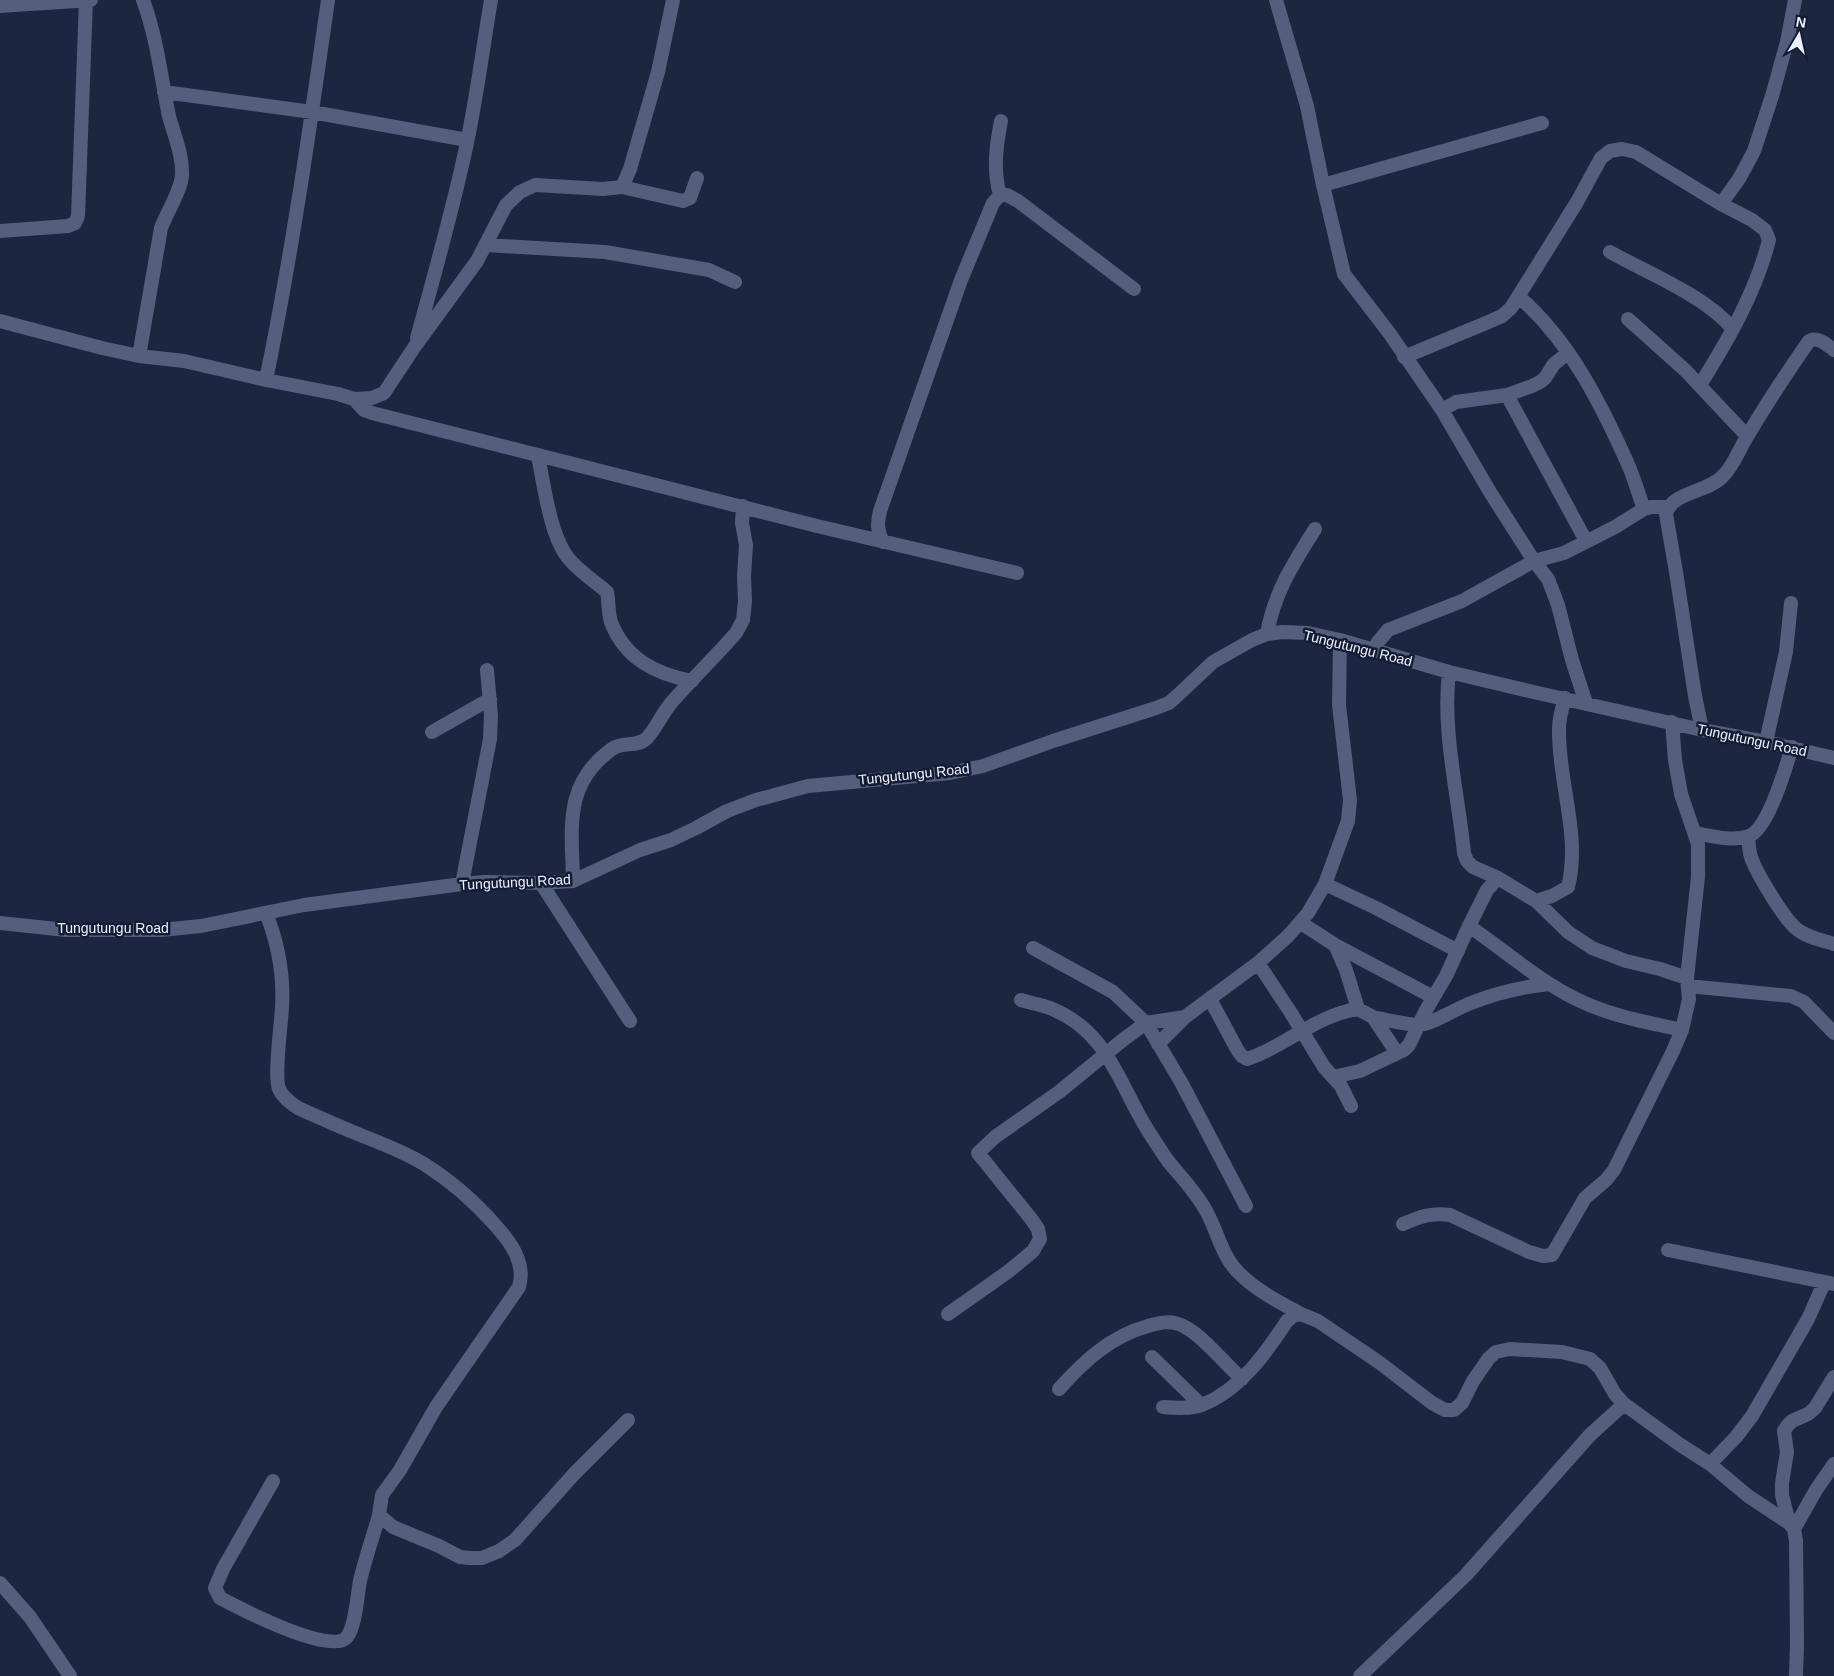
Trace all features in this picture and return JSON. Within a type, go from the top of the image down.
[{"type":"street","points":[[0,231],[68,226],[75,223],[78,216],[86,0]]},
{"type":"street","points":[[0,6],[91,0]]},
{"type":"street","points":[[138,356],[161,228],[182,178],[179,150],[172,129],[156,46],[143,0]]},
{"type":"street","points":[[266,380],[290,255],[328,0]]},
{"type":"street","points":[[415,346],[448,227],[468,140],[480,78],[491,0]]},
{"type":"street","points":[[622,187],[630,169],[658,72],[673,0]]},
{"type":"street","points":[[1276,0],[1307,106],[1344,274],[1390,334],[1442,410],[1490,492],[1534,561],[1548,579],[1558,605],[1572,660],[1586,703]]},
{"type":"street","points":[[1721,204],[1739,178],[1754,151],[1785,51],[1795,0]]},
{"type":"street","points":[[164,92],[312,112],[468,140]]},
{"type":"street","points":[[1000,195],[996,181],[995,164],[996,145],[1001,121]]},
{"type":"street","points":[[1323,185],[1542,123]]},
{"type":"street","points":[[1404,356],[1502,316],[1511,308],[1577,202],[1601,158],[1610,151],[1622,149],[1636,152],[1721,204],[1752,220],[1765,230],[1769,240],[1747,300],[1733,329],[1700,385]]},
{"type":"street","points":[[354,400],[372,398],[384,393],[415,346],[477,261],[506,205],[520,192],[536,185],[603,189],[622,187],[683,201],[690,198],[697,178]]},
{"type":"street","points":[[883,542],[878,532],[877,522],[880,511],[961,280],[993,203],[1000,195],[1007,195],[1018,201],[1134,289]]},
{"type":"street","points":[[486,245],[605,252],[709,270],[735,282]]},
{"type":"street","points":[[1610,252],[1714,310],[1733,329]]},
{"type":"street","points":[[1519,296],[1541,316],[1586,379],[1628,463],[1644,509]]},
{"type":"street","points":[[1628,319],[1700,385],[1747,436]]},
{"type":"street","points":[[0,321],[138,356],[184,361],[338,394],[354,400],[364,410],[372,413],[883,542],[1017,573]]},
{"type":"street","points":[[1702,730],[1694,696],[1666,514],[1668,507],[1673,501],[1707,487],[1721,478],[1731,466],[1747,436],[1809,340],[1817,339],[1834,350]]},
{"type":"street","points":[[1442,410],[1456,402],[1507,395],[1540,382],[1554,364],[1568,353]]},
{"type":"street","points":[[1507,395],[1586,541]]},
{"type":"street","points":[[538,456],[555,534],[568,558],[607,592],[610,621],[617,634],[633,656],[655,670],[672,677],[692,681]]},
{"type":"street","points":[[573,881],[572,813],[581,782],[597,761],[613,748],[620,744],[642,742],[648,737],[670,704],[736,633],[743,620],[746,545],[742,523],[743,506]]},
{"type":"street","points":[[1374,650],[1388,630],[1462,601],[1534,561],[1564,553],[1644,509],[1668,507]]},
{"type":"street","points":[[1267,634],[1273,605],[1279,591],[1292,566],[1316,529]]},
{"type":"street","points":[[1766,742],[1786,652],[1791,603]]},
{"type":"street","name":"Tungutungu Road","points":[[0,924],[66,930],[161,930],[201,926],[304,905],[462,884],[485,882],[541,884],[573,881],[640,850],[670,840],[727,811],[756,800],[808,786],[950,773],[983,766],[1156,708],[1169,702],[1213,662],[1252,640],[1267,634],[1282,632],[1308,633],[1340,640],[1449,672],[1702,730],[1834,757]]},
{"type":"street","points":[[1158,1044],[1184,1017],[1258,963],[1288,936],[1301,923],[1326,884],[1348,821],[1350,800],[1338,705],[1340,640]]},
{"type":"street","points":[[462,884],[490,739],[490,699],[487,670]]},
{"type":"street","points":[[1449,672],[1447,705],[1450,752],[1464,853],[1467,861],[1474,867],[1498,878],[1536,901],[1568,932],[1592,948],[1626,961],[1660,969],[1688,982],[1791,996],[1804,1002],[1834,1033]]},
{"type":"street","points":[[1536,901],[1552,896],[1568,887],[1572,869],[1570,827],[1560,752],[1559,728],[1565,698]]},
{"type":"street","points":[[432,732],[490,699]]},
{"type":"street","points":[[1403,1224],[1421,1216],[1438,1213],[1450,1215],[1529,1252],[1543,1256],[1552,1255],[1585,1198],[1606,1180],[1614,1170],[1662,1075],[1682,1030],[1689,999],[1688,982],[1698,877],[1698,844],[1696,832],[1688,817],[1682,794],[1675,760],[1672,722]]},
{"type":"street","points":[[1696,832],[1734,839],[1748,837],[1756,833],[1766,819],[1784,774],[1792,747]]},
{"type":"street","points":[[1748,837],[1751,859],[1763,881],[1797,929],[1813,938],[1834,944]]},
{"type":"street","points":[[1333,1077],[1360,1071],[1409,1045],[1433,997],[1446,976],[1487,890],[1498,878]]},
{"type":"street","points":[[541,884],[630,1021]]},
{"type":"street","points":[[1326,884],[1458,951]]},
{"type":"street","points":[[266,913],[278,950],[282,975],[277,1075],[279,1089],[286,1099],[298,1108],[387,1146],[423,1164],[454,1185],[485,1214],[508,1240],[517,1256],[522,1278],[519,1287],[436,1407],[400,1470],[382,1495],[379,1515],[360,1579],[353,1623],[347,1637],[340,1642],[328,1642],[284,1629],[220,1598],[215,1588],[223,1570],[273,1481]]},
{"type":"street","points":[[1301,923],[1334,945],[1433,997]]},
{"type":"street","points":[[1469,926],[1549,984],[1578,1000],[1620,1016],[1682,1030]]},
{"type":"street","points":[[1334,945],[1346,970],[1358,1009]]},
{"type":"street","points":[[1032,948],[1112,992],[1146,1023],[1181,1082],[1246,1206]]},
{"type":"street","points":[[1258,963],[1324,1067],[1340,1086],[1351,1106]]},
{"type":"street","points":[[1210,999],[1238,1051],[1247,1059],[1267,1051],[1301,1030],[1340,1013],[1358,1009],[1373,1017],[1418,1025],[1428,1023],[1490,996],[1515,988],[1549,984]]},
{"type":"street","points":[[1021,1000],[1051,1009],[1071,1020],[1085,1029],[1107,1054],[1147,1128],[1169,1161],[1204,1206],[1213,1223],[1224,1253],[1237,1272],[1251,1284],[1301,1314],[1318,1321],[1380,1363],[1432,1403],[1445,1410],[1454,1410],[1462,1403],[1473,1381],[1489,1358],[1496,1352],[1510,1349],[1562,1352],[1590,1359],[1600,1368],[1615,1394],[1624,1404],[1710,1464],[1748,1496],[1791,1526]]},
{"type":"street","points":[[948,1314],[1009,1271],[1034,1250],[1040,1238],[1038,1229],[1032,1220],[978,1153],[996,1137],[1059,1092],[1146,1023],[1184,1017]]},
{"type":"street","points":[[1373,1017],[1397,1053]]},
{"type":"street","points":[[1668,1250],[1829,1284],[1752,1416],[1736,1437],[1710,1464]]},
{"type":"street","points":[[1163,1407],[1182,1408],[1201,1405],[1220,1396],[1242,1379],[1259,1360],[1287,1321],[1293,1316],[1301,1314]]},
{"type":"street","points":[[1059,1389],[1087,1359],[1118,1337],[1139,1328],[1161,1322],[1175,1323],[1186,1327],[1198,1336],[1242,1379]]},
{"type":"street","points":[[1152,1357],[1201,1405]]},
{"type":"street","points":[[1796,1676],[1798,1643],[1796,1541],[1782,1496],[1787,1452],[1784,1431],[1792,1421],[1808,1414],[1815,1408],[1834,1377]]},
{"type":"street","points":[[1360,1676],[1466,1576],[1590,1435],[1624,1404]]},
{"type":"street","points":[[379,1515],[394,1527],[460,1557],[482,1558],[499,1551],[515,1540],[574,1474],[628,1420]]},
{"type":"street","points":[[1791,1526],[1834,1464]]},
{"type":"street","points":[[0,1583],[30,1617],[70,1676]]}]
